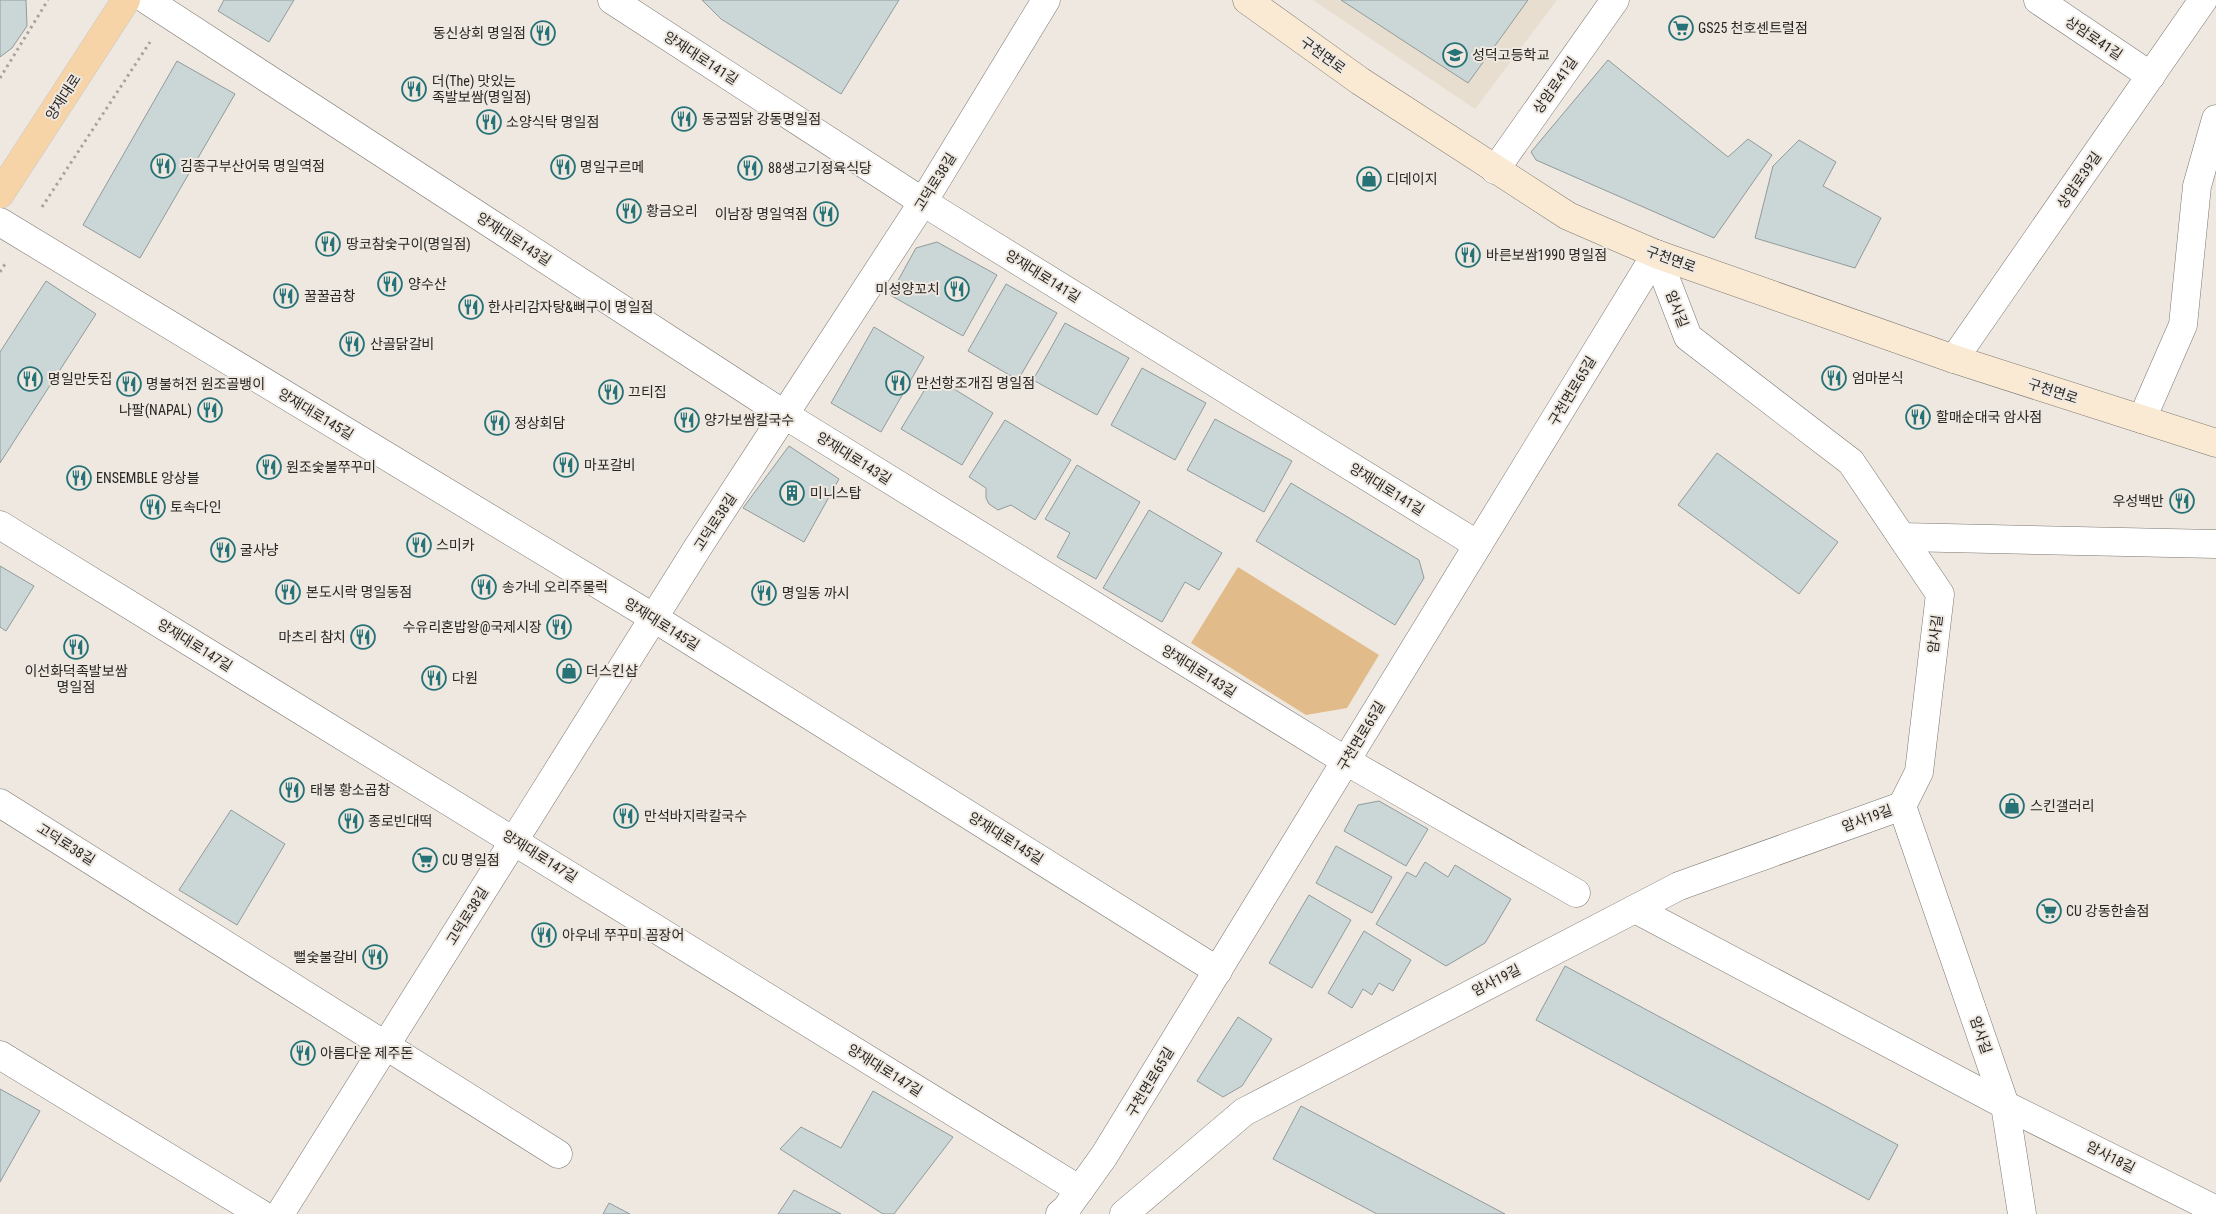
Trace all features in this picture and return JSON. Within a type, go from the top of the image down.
[{"type":"main road","name":"양재대로","points":[[0,194],[126,0]]},
{"type":"main road","name":"구천면로","points":[[1248,0],[1360,81],[1568,216],[1656,254],[1954,359],[2216,443]]},
{"type":"street","name":"양재대로141길","points":[[612,0],[923,202],[1478,545]]},
{"type":"street","name":"고덕로38길","points":[[280,1214],[654,618],[923,202],[1046,0]]},
{"type":"street","name":"상암로41길","points":[[1495,170],[1615,0]]},
{"type":"street","name":"상암로41길","points":[[2038,0],[2151,76]]},
{"type":"street","name":"상암로39길","points":[[1954,359],[2204,0]]},
{"type":"street","name":"양재대로143길","points":[[158,7],[785,415],[1346,761],[1576,894]]},
{"type":"street","points":[[2142,419],[2184,325],[2197,186],[2216,119]]},
{"type":"street","name":"양재대로145길","points":[[0,222],[654,618],[1218,971]]},
{"type":"street","name":"암사길","points":[[1656,254],[1688,338],[1851,462],[1940,594],[1919,772],[1902,806],[2005,1105],[2022,1214]]},
{"type":"street","name":"구천면로65길","points":[[1060,1214],[1104,1156],[1656,254]]},
{"type":"street","name":"양재대로147길","points":[[0,525],[1080,1190]]},
{"type":"street","points":[[1902,537],[2216,544]]},
{"type":"street","name":"고덕로38길","points":[[0,803],[558,1154]]},
{"type":"street","name":"암사19길","points":[[1136,1212],[1244,1112],[1679,886],[1902,806]]},
{"type":"street","points":[[1635,909],[2005,1105]]},
{"type":"street","points":[[0,1055],[261,1214]]},
{"type":"street","name":"암사18길","points":[[2005,1105],[2216,1210]]},
{"type":"path","points":[[0,78],[48,0]]},
{"type":"path","points":[[0,272],[158,7]]},
{"type":"shaded area","name":"성덕고등학교","points":[[1313,0],[1557,0],[1475,109]]},
{"type":"shaded area","points":[[1238,567],[1379,655],[1347,708],[1306,715],[1191,643]]},
{"type":"building","points":[[0,0],[26,0],[27,26],[12,48],[0,57]]},
{"type":"building","points":[[224,0],[294,0],[269,42],[218,11]]},
{"type":"building","points":[[702,0],[899,0],[841,94],[721,19]]},
{"type":"building","points":[[1341,0],[1528,0],[1468,83]]},
{"type":"building","points":[[1608,60],[1728,157],[1748,139],[1772,155],[1714,238],[1536,160],[1531,152]]},
{"type":"building","points":[[177,61],[235,94],[140,258],[83,225]]},
{"type":"building","points":[[1799,140],[1836,162],[1823,186],[1881,218],[1855,268],[1755,238],[1773,166]]},
{"type":"building","points":[[937,242],[997,275],[963,336],[890,295],[916,248]]},
{"type":"building","points":[[46,281],[96,314],[0,463],[0,352]]},
{"type":"building","points":[[1006,284],[1057,313],[1018,380],[968,351]]},
{"type":"building","points":[[1065,323],[1129,358],[1097,415],[1033,380]]},
{"type":"building","points":[[874,327],[924,357],[881,432],[831,403]]},
{"type":"building","points":[[1142,368],[1206,403],[1175,460],[1111,425]]},
{"type":"building","points":[[933,376],[993,413],[962,465],[901,429]]},
{"type":"building","points":[[1215,419],[1292,461],[1264,512],[1187,470]]},
{"type":"building","points":[[1005,420],[1071,460],[1035,520],[1011,505],[998,510],[989,504],[986,498],[986,488],[969,477]]},
{"type":"building","name":"미니스탑","points":[[789,446],[839,479],[804,542],[743,508]]},
{"type":"building","points":[[1717,453],[1838,542],[1799,594],[1678,505]]},
{"type":"building","points":[[1077,465],[1140,502],[1096,579],[1057,557],[1070,533],[1045,519]]},
{"type":"building","points":[[1291,483],[1419,560],[1424,578],[1395,625],[1256,541]]},
{"type":"building","points":[[1149,510],[1222,553],[1199,590],[1185,582],[1162,622],[1103,588]]},
{"type":"building","points":[[0,566],[34,586],[6,631],[0,627]]},
{"type":"building","points":[[1379,801],[1428,829],[1406,866],[1344,831],[1358,805]]},
{"type":"building","points":[[231,810],[285,844],[237,925],[179,890]]},
{"type":"building","points":[[1336,846],[1392,877],[1372,913],[1316,883]]},
{"type":"building","points":[[1425,862],[1448,877],[1455,865],[1511,899],[1485,943],[1446,966],[1376,924],[1407,872],[1416,877]]},
{"type":"building","points":[[1309,895],[1351,920],[1312,988],[1269,963]]},
{"type":"building","points":[[1364,931],[1411,960],[1393,991],[1379,983],[1372,995],[1363,989],[1352,1008],[1328,993]]},
{"type":"building","points":[[1565,966],[1898,1145],[1869,1200],[1536,1020]]},
{"type":"building","points":[[1238,1017],[1272,1039],[1242,1086],[1223,1097],[1197,1081]]},
{"type":"building","points":[[0,1089],[40,1111],[0,1182]]},
{"type":"building","points":[[873,1091],[953,1137],[894,1214],[883,1214],[780,1149],[801,1127],[841,1148]]},
{"type":"building","points":[[1301,1106],[1505,1214],[1377,1214],[1273,1159]]},
{"type":"building","points":[[794,1190],[841,1214],[778,1214]]},
{"type":"building","points":[[609,1203],[630,1214],[603,1214]]},
{"type":"place","name":"GS25 천호센트럴점","points":[[1681,28]]},
{"type":"place","name":"동신상회 명일점","points":[[543,33]]},
{"type":"place","name":"성덕고등학교","points":[[1455,55]]},
{"type":"place","name":"더(The) 맛있는 족발보쌈(명일점)","points":[[414,89]]},
{"type":"place","name":"동궁찜닭 강동명일점","points":[[684,119]]},
{"type":"place","name":"소양식탁 명일점","points":[[489,122]]},
{"type":"place","name":"김종구부산어묵 명일역점","points":[[163,166]]},
{"type":"place","name":"명일구르메","points":[[563,167]]},
{"type":"place","name":"88생고기정육식당","points":[[750,168]]},
{"type":"place","name":"디데이지","points":[[1369,179]]},
{"type":"place","name":"황금오리","points":[[629,211]]},
{"type":"place","name":"이남장 명일역점","points":[[826,214]]},
{"type":"place","name":"땅코참숯구이(명일점)","points":[[328,244]]},
{"type":"place","name":"바른보쌈1990 명일점","points":[[1468,255]]},
{"type":"place","name":"양수산","points":[[390,284]]},
{"type":"place","name":"미성양꼬치","points":[[957,289]]},
{"type":"place","name":"꿀꿀곱창","points":[[286,296]]},
{"type":"place","name":"한사리감자탕&뼈구이 명일점","points":[[471,307]]},
{"type":"place","name":"산골닭갈비","points":[[352,344]]},
{"type":"place","name":"엄마분식","points":[[1834,378]]},
{"type":"place","name":"명일만둣집","points":[[30,379]]},
{"type":"place","name":"만선항조개집 명일점","points":[[898,383]]},
{"type":"place","name":"명불허전 원조골뱅이","points":[[129,384]]},
{"type":"place","name":"끄티집","points":[[611,392]]},
{"type":"place","name":"나팔(NAPAL)","points":[[210,410]]},
{"type":"place","name":"할매순대국 암사점","points":[[1918,417]]},
{"type":"place","name":"양가보쌈칼국수","points":[[687,420]]},
{"type":"place","name":"정상회담","points":[[497,423]]},
{"type":"place","name":"마포갈비","points":[[566,465]]},
{"type":"place","name":"원조숯불쭈꾸미","points":[[269,467]]},
{"type":"place","name":"ENSEMBLE 앙상블","points":[[79,478]]},
{"type":"place","name":"미니스탑","points":[[792,493]]},
{"type":"place","name":"우성백반","points":[[2182,501]]},
{"type":"place","name":"토속다인","points":[[153,507]]},
{"type":"place","name":"스미카","points":[[419,545]]},
{"type":"place","name":"굴사냥","points":[[223,550]]},
{"type":"place","name":"송가네 오리주물럭","points":[[484,587]]},
{"type":"place","name":"본도시락 명일동점","points":[[288,592]]},
{"type":"place","name":"명일동 까시","points":[[764,593]]},
{"type":"place","name":"수유리혼밥왕@국제시장","points":[[559,627]]},
{"type":"place","name":"마츠리 참치","points":[[363,637]]},
{"type":"place","name":"이선화덕족발보쌈 명일점","points":[[76,647]]},
{"type":"place","name":"더스킨샵","points":[[569,671]]},
{"type":"place","name":"다원","points":[[434,678]]},
{"type":"place","name":"태봉 황소곱창","points":[[292,790]]},
{"type":"place","name":"스킨갤러리","points":[[2012,806]]},
{"type":"place","name":"만석바지락칼국수","points":[[626,816]]},
{"type":"place","name":"종로빈대떡","points":[[351,821]]},
{"type":"place","name":"CU 명일점","points":[[425,860]]},
{"type":"place","name":"CU 강동한솔점","points":[[2049,911]]},
{"type":"place","name":"아우네 쭈꾸미 꼼장어","points":[[544,935]]},
{"type":"place","name":"뻘숯불갈비","points":[[375,957]]},
{"type":"place","name":"아름다운 제주돈","points":[[303,1053]]}]
